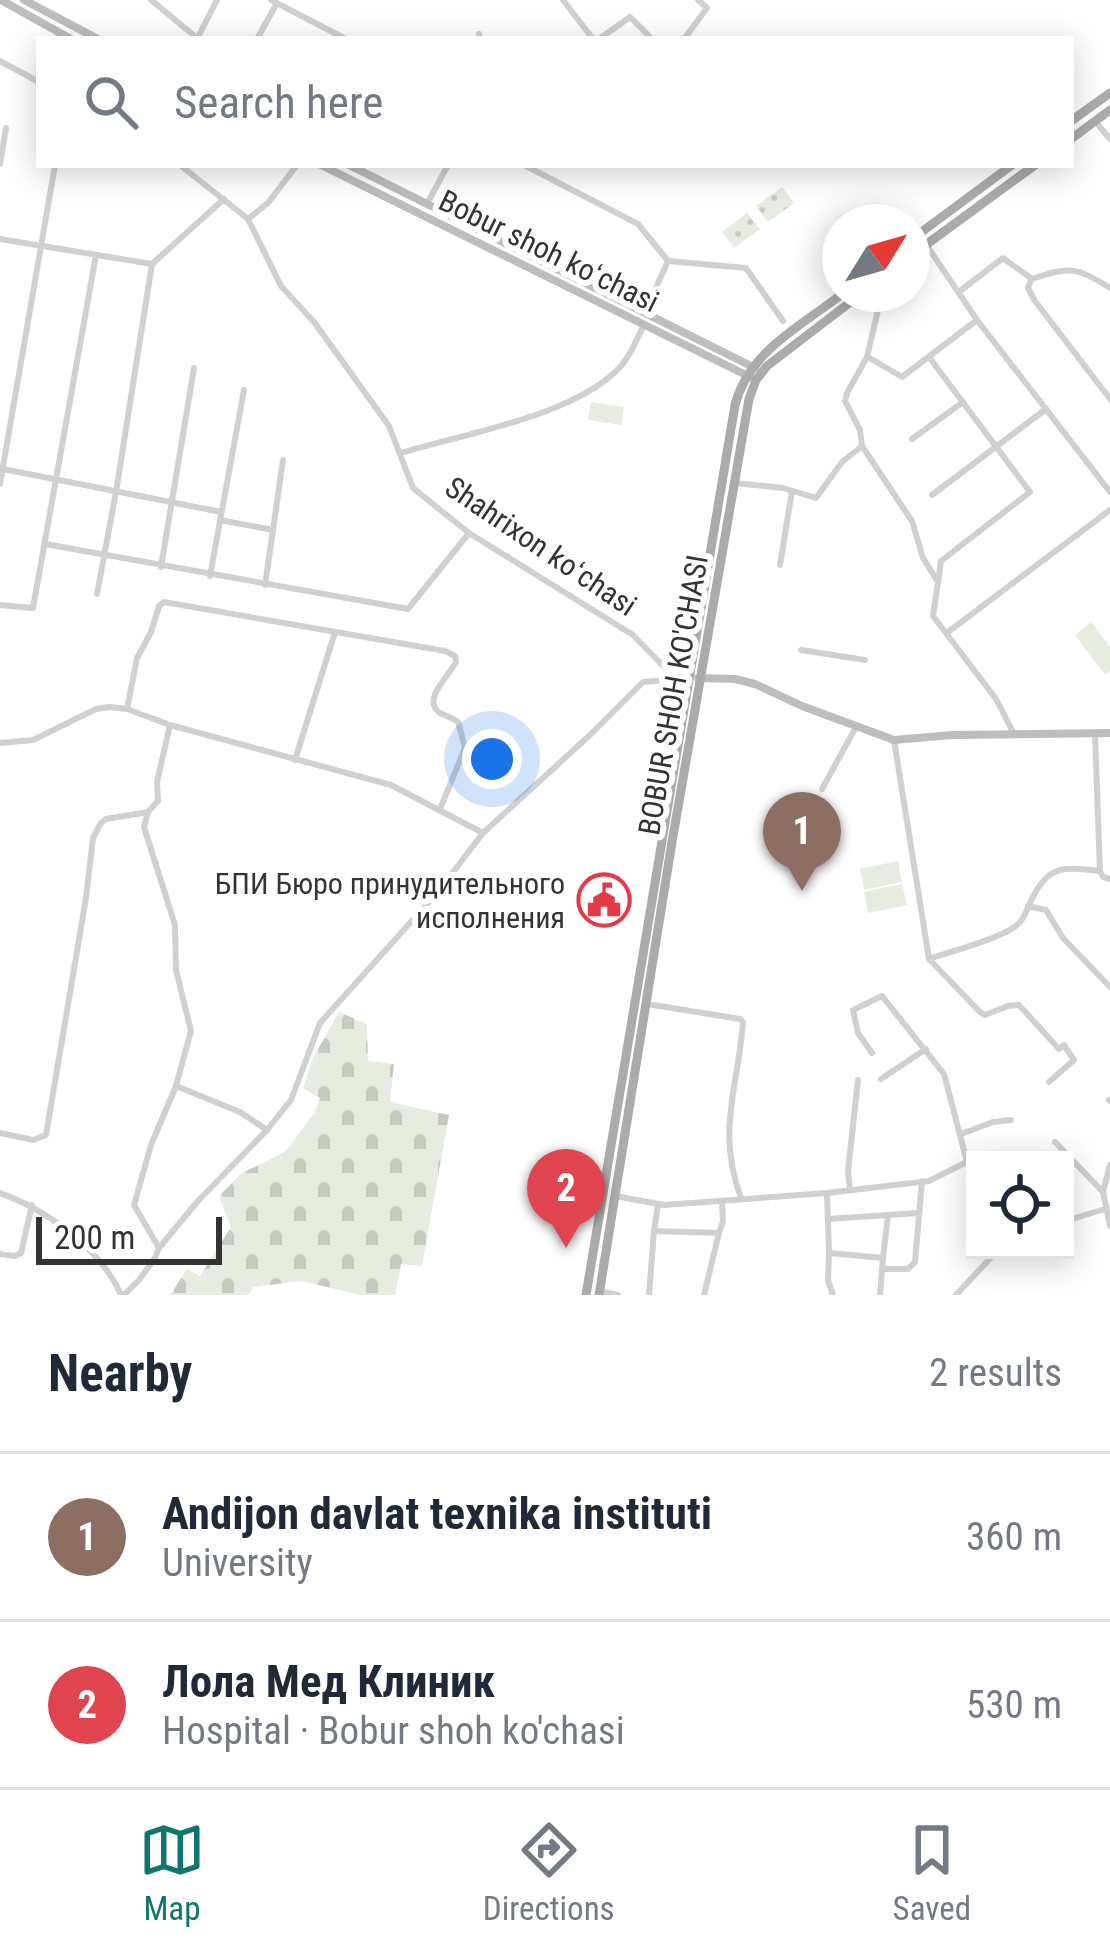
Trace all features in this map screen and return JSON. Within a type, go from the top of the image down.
[{"type":"main road","points":[[1,0],[65,36]]},
{"type":"main road","points":[[24,0],[92,36]]},
{"type":"main road","points":[[1074,120],[1110,93]]},
{"type":"main road","points":[[1074,137],[1110,110]]},
{"type":"main road","name":"Bobur shoh koʻchasi","points":[[327,168],[644,325],[754,374]]},
{"type":"main road","name":"Bobur shoh koʻchasi","points":[[355,168],[645,312],[728,361]]},
{"type":"main road","points":[[930,230],[1008,168]]},
{"type":"main road","points":[[930,232],[1030,168]]},
{"type":"main road","points":[[754,374],[777,343],[822,309]]},
{"type":"main road","points":[[754,374],[837,312]]},
{"type":"main road","name":"BOBUR SHOH KO'CHASI","points":[[586,1295],[754,374]]},
{"type":"main road","name":"BOBUR SHOH KO'CHASI","points":[[599,1293],[647,1004],[735,406],[754,374]]},
{"type":"main road","points":[[695,678],[755,684],[894,740],[1110,733]]},
{"type":"street","points":[[37,8],[49,0]]},
{"type":"street","points":[[151,0],[193,36]]},
{"type":"street","points":[[199,36],[217,0]]},
{"type":"street","points":[[563,0],[593,36]]},
{"type":"street","points":[[686,36],[707,8],[698,0]]},
{"type":"street","points":[[258,36],[274,2],[340,36]]},
{"type":"street","points":[[600,36],[630,16],[649,36]]},
{"type":"street","points":[[0,61],[36,80]]},
{"type":"street","points":[[1095,121],[1110,139]]},
{"type":"street","points":[[0,164],[6,128]]},
{"type":"street","points":[[0,484],[54,168]]},
{"type":"street","name":"Shahrixon koʻchasi","points":[[184,168],[248,219],[281,286],[314,322],[389,426],[413,488],[470,533],[633,635],[674,677]]},
{"type":"street","points":[[248,219],[268,203],[295,168]]},
{"type":"street","points":[[421,215],[446,168]]},
{"type":"street","points":[[530,168],[638,224],[668,261],[746,268],[783,321]]},
{"type":"street","points":[[97,594],[152,264],[224,199]]},
{"type":"street","points":[[0,239],[152,264]]},
{"type":"street","points":[[930,253],[1110,492]]},
{"type":"street","points":[[0,605],[33,608],[96,255]]},
{"type":"street","points":[[960,291],[1003,258],[1032,279]]},
{"type":"street","points":[[645,312],[668,261]]},
{"type":"street","points":[[1110,288],[1069,268],[1032,279],[1028,288],[1110,399]]},
{"type":"street","points":[[877,312],[866,357],[845,397],[862,446],[912,520],[923,559],[938,582]]},
{"type":"street","points":[[866,357],[902,377],[977,320]]},
{"type":"street","points":[[401,453],[569,403],[618,370],[644,325]]},
{"type":"street","points":[[929,356],[1030,492],[941,561],[934,616],[996,699],[1014,734]]},
{"type":"street","points":[[161,567],[194,368]]},
{"type":"street","points":[[210,576],[244,390]]},
{"type":"street","points":[[912,440],[963,402]]},
{"type":"street","points":[[932,495],[1046,410]]},
{"type":"street","points":[[734,482],[816,498],[842,462],[862,446]]},
{"type":"street","points":[[265,585],[283,460]]},
{"type":"street","points":[[3,469],[172,503],[273,530]]},
{"type":"street","points":[[780,565],[792,491]]},
{"type":"street","points":[[948,632],[1110,510]]},
{"type":"street","points":[[45,544],[408,609],[470,533]]},
{"type":"street","points":[[128,709],[136,658],[164,602],[445,652],[455,656],[454,667],[433,702],[436,710],[458,722],[465,748],[440,809]]},
{"type":"street","points":[[295,760],[334,632]]},
{"type":"street","points":[[801,650],[865,660]]},
{"type":"street","points":[[0,1193],[32,1205],[100,1258],[123,1295],[140,1280],[196,1202],[267,1130],[290,1100],[320,1023],[483,833],[643,682],[695,678]]},
{"type":"street","points":[[0,742],[33,740],[96,709],[128,709],[170,725],[391,785],[483,833]]},
{"type":"street","points":[[159,1248],[134,1205],[191,1030],[176,970],[175,925],[144,827],[158,801],[157,782],[170,725]]},
{"type":"street","points":[[822,789],[856,727]]},
{"type":"street","points":[[1095,734],[1100,871],[1110,879]]},
{"type":"street","points":[[894,740],[929,959],[980,1012],[985,1015],[1019,1005],[1059,1049],[1064,1046],[1074,1060],[1048,1082]]},
{"type":"street","points":[[0,1133],[33,1140],[46,1136],[94,838],[106,819],[148,812]]},
{"type":"street","points":[[929,959],[1020,923],[1037,887],[1052,872],[1100,871]]},
{"type":"street","points":[[1028,906],[1046,910],[1063,938],[1110,987]]},
{"type":"street","points":[[872,1054],[858,1033],[853,1010],[879,995],[944,1074],[966,1157]]},
{"type":"street","points":[[647,1004],[743,1022],[731,1090],[728,1148],[742,1199]]},
{"type":"street","points":[[881,1078],[926,1049]]},
{"type":"street","points":[[850,1190],[858,1079]]},
{"type":"street","points":[[176,1086],[240,1112],[267,1130]]},
{"type":"street","points":[[961,1134],[1011,1120]]},
{"type":"street","points":[[1055,1142],[1102,1192]]},
{"type":"street","points":[[615,1196],[658,1204],[827,1193],[929,1181],[966,1162]]},
{"type":"street","points":[[1110,1165],[1102,1192],[1110,1226]]},
{"type":"street","points":[[882,1269],[913,1267],[922,1181]]},
{"type":"street","points":[[827,1193],[828,1280],[833,1295]]},
{"type":"street","points":[[704,1295],[723,1221],[722,1201]]},
{"type":"street","points":[[649,1295],[658,1204]]},
{"type":"street","points":[[0,1254],[21,1252],[32,1205]]},
{"type":"street","points":[[1074,1218],[1105,1209]]},
{"type":"street","points":[[828,1219],[920,1214]]},
{"type":"street","points":[[880,1295],[888,1215]]},
{"type":"street","points":[[654,1231],[719,1233]]},
{"type":"street","points":[[829,1252],[883,1258]]},
{"type":"street","points":[[956,1295],[990,1259]]},
{"type":"street","points":[[599,1293],[618,1295]]},
{"type":"green space","points":[[782,187],[794,203],[768,222],[756,206]]},
{"type":"green space","points":[[747,213],[760,229],[734,248],[722,232]]},
{"type":"green space","points":[[591,402],[624,407],[621,425],[588,420]]},
{"type":"green space","points":[[1091,622],[1110,647],[1110,671],[1105,675],[1075,635]]},
{"type":"green space","points":[[898,861],[902,882],[864,890],[860,869]]},
{"type":"green space","points":[[902,884],[907,905],[868,913],[864,892]]},
{"type":"green space","points":[[339,1012],[367,1024],[368,1061],[394,1064],[390,1102],[449,1115],[422,1266],[401,1264],[395,1295],[361,1295],[301,1281],[253,1287],[249,1295],[170,1295],[187,1269],[200,1276],[231,1227],[219,1196],[242,1173],[285,1152],[315,1112],[320,1098],[303,1088],[313,1058]]},
{"type":"place","name":"Andijon davlat texnika instituti","points":[[802,891]]},
{"type":"place","name":"БПИ Бюро принудительного исполнения","points":[[604,900]]},
{"type":"place","name":"Лола Мед Клиник","points":[[566,1248]]}]
